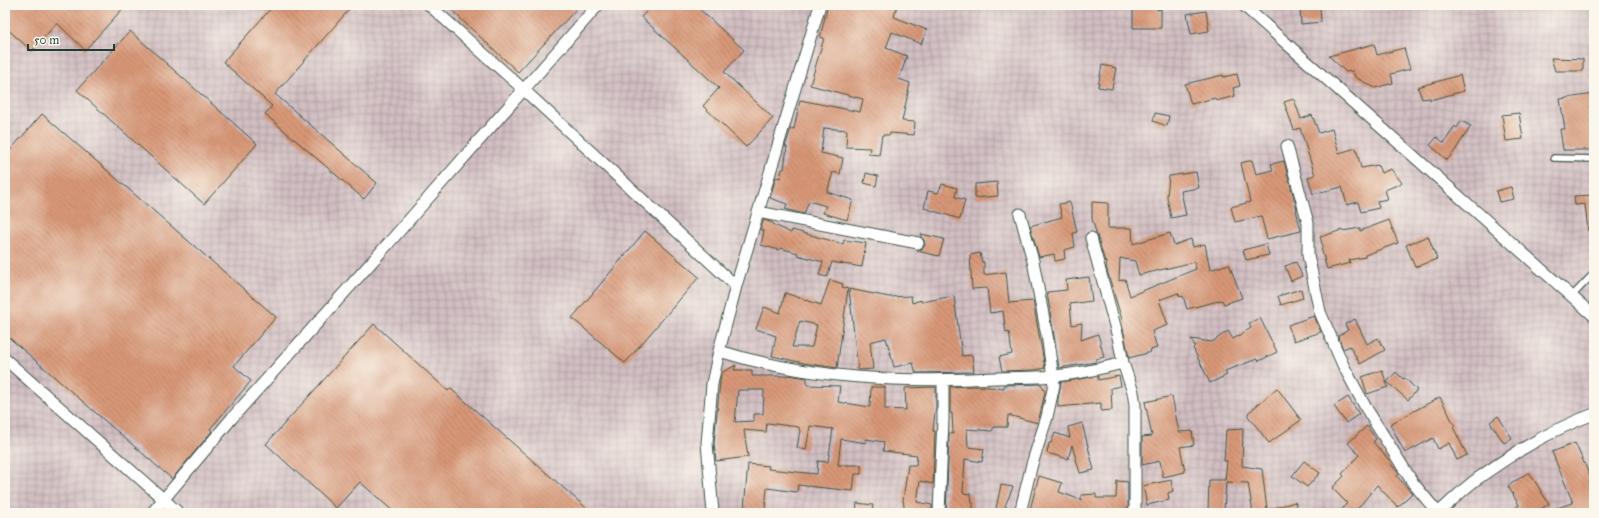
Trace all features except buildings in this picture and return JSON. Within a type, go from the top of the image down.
[{"type":"street","points":[[429,5],[523,89],[736,286]]},
{"type":"street","points":[[152,513],[232,418],[388,245],[598,5]]},
{"type":"street","points":[[713,513],[707,443],[712,384],[736,286],[820,5]]},
{"type":"street","points":[[1243,5],[1594,316]]},
{"type":"street","points":[[1287,146],[1308,223],[1308,255],[1320,312],[1343,365],[1366,408],[1413,483],[1438,513],[1476,480],[1522,448],[1572,423],[1594,414]]},
{"type":"street","points":[[758,212],[918,243]]},
{"type":"street","points":[[1020,214],[1033,261],[1048,341],[1054,385],[1052,399],[1032,464],[1020,513]]},
{"type":"street","points":[[1091,238],[1118,337],[1123,363],[1133,392],[1135,405],[1134,513]]},
{"type":"street","points":[[719,351],[754,361],[846,376],[899,380],[1052,376],[1094,370],[1123,363]]},
{"type":"street","points":[[5,359],[179,513]]},
{"type":"street","points":[[939,513],[943,380]]},
{"type":"lane","points":[[1554,158],[1594,159]]},
{"type":"lane","points":[[1572,296],[1594,273]]},
{"type":"shaded area","points":[[5,5],[1594,5],[1594,513],[5,513]]}]
